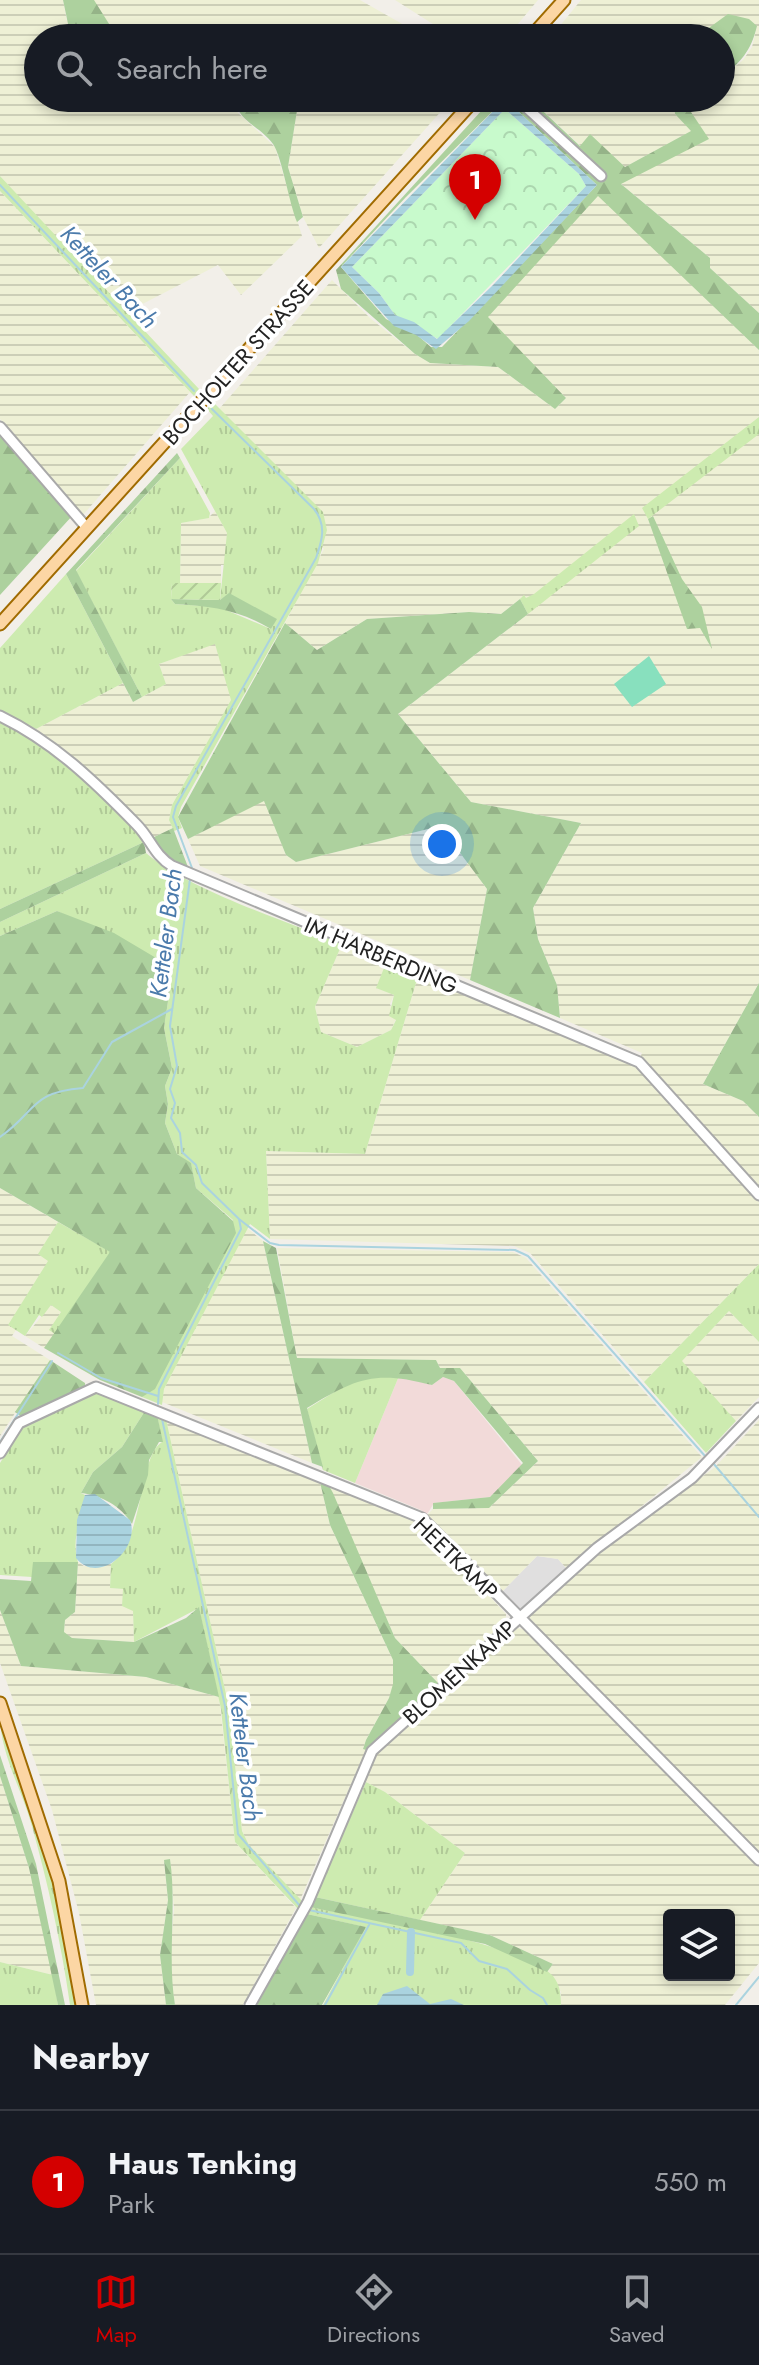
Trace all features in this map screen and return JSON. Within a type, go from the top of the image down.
[{"type":"main road","points":[[543,24],[564,0]]},
{"type":"main road","name":"BOCHOLTER STRASSE","points":[[0,624],[463,112]]},
{"type":"main road","points":[[0,1703],[59,1881],[82,2005]]},
{"type":"street","points":[[531,112],[601,176]]},
{"type":"street","points":[[0,427],[87,528]]},
{"type":"street","name":"IM HARBERDING","points":[[0,716],[33,731],[60,751],[144,832],[159,858],[639,1062],[759,1195]]},
{"type":"street","name":"HEETKAMP","points":[[0,1453],[19,1423],[96,1387],[422,1518],[518,1619],[759,1860]]},
{"type":"street","name":"BLOMENKAMP","points":[[250,2005],[308,1902],[372,1751],[597,1548],[692,1478],[759,1408]]},
{"type":"shaded area","points":[[399,1376],[432,1385],[443,1377],[454,1381],[523,1466],[490,1497],[434,1503],[426,1516],[421,1510],[355,1483]]},
{"type":"shaded area","points":[[537,1556],[558,1559],[566,1568],[519,1611],[499,1595]]},
{"type":"green space","points":[[0,0],[63,0],[67,21],[83,0],[360,0],[402,24],[24,24],[24,112],[237,112],[275,147],[302,236],[241,295],[218,265],[125,313],[0,176]]},
{"type":"green space","points":[[63,0],[94,0],[109,24],[68,24]]},
{"type":"green space","points":[[395,0],[538,0],[518,24],[433,24]]},
{"type":"green space","points":[[581,0],[759,0],[759,313],[709,267],[710,258],[620,183],[708,139],[690,112],[735,112],[735,67],[752,47],[757,26],[735,30],[735,24],[561,24]]},
{"type":"green space","points":[[728,14],[749,19],[757,26],[752,42],[735,66],[735,24],[714,24]]},
{"type":"green space","points":[[297,112],[440,112],[319,248],[303,217],[288,167]]},
{"type":"green space","points":[[297,112],[288,167],[303,217],[297,222],[273,144],[240,113]]},
{"type":"green space","points":[[480,112],[492,112],[341,267],[386,319],[416,334],[431,347],[442,347],[597,185],[519,112],[544,112],[580,146],[590,134],[625,167],[691,131],[675,112],[691,112],[709,139],[621,184],[710,258],[710,268],[759,313],[759,350],[598,196],[488,317],[566,398],[555,409],[498,367],[430,363],[415,354],[341,289],[336,270]]},
{"type":"green space","points":[[502,112],[508,112],[579,174],[586,186],[438,339],[395,315],[379,293],[352,267]]},
{"type":"green space","points":[[544,112],[675,112],[692,131],[625,167],[590,135],[581,146]]},
{"type":"green space","points":[[0,176],[199,389],[194,396],[0,191]]},
{"type":"green space","points":[[0,191],[190,392],[83,515],[0,419]]},
{"type":"green space","points":[[598,195],[759,350],[759,983],[703,1084],[743,1101],[759,1117],[759,1189],[640,1058],[642,1053],[560,1018],[557,985],[538,939],[533,908],[581,823],[471,802],[398,714],[528,614],[520,599],[501,614],[469,612],[367,619],[317,650],[285,623],[324,549],[219,409],[332,280],[370,318],[430,363],[498,367],[555,409],[566,398],[487,317]]},
{"type":"green space","points":[[213,402],[323,512],[327,530],[318,563],[181,807],[178,817],[182,828],[174,831],[169,820],[172,805],[231,700],[215,644],[159,664],[166,684],[142,697],[76,571],[180,458],[210,513],[209,518],[181,523],[180,583],[172,583],[171,599],[175,604],[219,607],[271,629],[276,619],[229,594],[220,600],[227,533],[181,449],[213,416],[207,409]]},
{"type":"green space","points":[[759,417],[759,434],[648,519],[642,508]]},
{"type":"green space","points":[[0,433],[73,515],[0,595]]},
{"type":"green space","points":[[177,453],[180,458],[76,570],[142,697],[133,702],[66,574]]},
{"type":"green space","points":[[215,511],[227,533],[226,565],[221,565],[221,583],[180,583],[181,523],[208,518]]},
{"type":"green space","points":[[634,514],[639,526],[528,614],[520,599],[524,595],[526,598],[534,594]]},
{"type":"green space","points":[[653,516],[682,579],[702,607],[712,649],[700,628],[687,629],[648,519]]},
{"type":"green space","points":[[66,574],[123,683],[36,729],[0,712],[0,648]]},
{"type":"green space","points":[[172,583],[221,583],[220,600],[171,599]]},
{"type":"green space","points":[[229,593],[277,619],[271,629],[236,613],[175,604],[171,599],[220,600]]},
{"type":"green space","points":[[520,599],[528,614],[398,714],[471,802],[581,823],[533,908],[538,939],[557,985],[560,1018],[470,980],[487,889],[440,826],[296,862],[286,855],[264,801],[188,839],[178,817],[285,623],[317,650],[367,619],[469,612],[501,614]]},
{"type":"green space","points":[[215,643],[232,699],[172,805],[169,820],[173,828],[152,838],[96,780],[36,729],[123,683],[133,702],[166,684],[159,664]]},
{"type":"green space","points":[[649,656],[666,684],[632,707],[614,684]]},
{"type":"green space","points":[[0,719],[80,772],[116,806],[144,842],[0,909]]},
{"type":"green space","points":[[264,800],[286,855],[296,862],[440,826],[487,889],[470,980],[200,866],[188,839]]},
{"type":"green space","points":[[173,828],[188,867],[167,859],[152,838]]},
{"type":"green space","points":[[144,842],[146,853],[0,922],[0,909]]},
{"type":"green space","points":[[146,853],[164,867],[212,892],[342,944],[315,1007],[321,1032],[357,1047],[391,1030],[396,1020],[389,1016],[394,995],[376,988],[386,963],[418,976],[365,1154],[266,1151],[270,1239],[250,1224],[164,1389],[162,1405],[142,1397],[233,1220],[196,1188],[191,1164],[177,1154],[165,1123],[168,1104],[165,1086],[172,1068],[164,1028],[173,968],[57,911],[0,936],[0,922]]},
{"type":"green space","points":[[57,911],[114,933],[173,968],[164,1028],[172,1068],[165,1086],[168,1104],[165,1123],[177,1154],[191,1163],[196,1188],[233,1221],[236,1233],[155,1389],[142,1397],[100,1380],[44,1348],[110,1252],[0,1188],[0,936]]},
{"type":"green space","points":[[342,944],[386,963],[377,988],[394,995],[390,1004],[396,1019],[391,1030],[357,1047],[321,1032],[315,1007]]},
{"type":"green space","points":[[418,976],[635,1066],[759,1202],[759,1264],[644,1382],[530,1253],[514,1246],[270,1239],[266,1151],[365,1154]]},
{"type":"green space","points":[[759,983],[759,1117],[743,1101],[703,1084]]},
{"type":"green space","points":[[0,1188],[58,1222],[39,1254],[49,1261],[9,1325],[16,1330],[12,1336],[50,1360],[0,1436]]},
{"type":"green space","points":[[58,1222],[111,1252],[55,1334],[49,1330],[61,1312],[51,1305],[42,1317],[39,1315],[25,1336],[8,1325],[48,1261],[38,1254]]},
{"type":"green space","points":[[247,1228],[263,1241],[312,1463],[162,1402],[164,1389]]},
{"type":"green space","points":[[263,1241],[276,1248],[297,1358],[436,1360],[440,1368],[460,1368],[538,1461],[489,1508],[433,1509],[433,1503],[490,1497],[523,1463],[454,1381],[443,1377],[432,1385],[395,1378],[366,1380],[339,1390],[307,1408],[323,1467],[312,1463]]},
{"type":"green space","points":[[277,1248],[513,1252],[526,1258],[702,1457],[566,1568],[558,1559],[537,1556],[499,1595],[426,1516],[433,1509],[489,1508],[538,1461],[460,1368],[440,1368],[436,1360],[297,1358]]},
{"type":"green space","points":[[759,1264],[759,1342],[729,1311],[682,1361],[736,1421],[706,1453],[644,1382]]},
{"type":"green space","points":[[51,1305],[61,1312],[50,1330],[55,1334],[44,1348],[25,1336]]},
{"type":"green space","points":[[729,1311],[759,1342],[759,1397],[736,1421],[681,1361]]},
{"type":"green space","points":[[50,1360],[85,1383],[85,1387],[22,1417],[15,1412]]},
{"type":"green space","points":[[399,1376],[355,1483],[323,1470],[307,1409],[352,1381]]},
{"type":"green space","points":[[92,1393],[100,1393],[145,1411],[122,1447],[93,1472],[81,1493],[85,1495],[76,1535],[78,1562],[34,1563],[32,1577],[0,1575],[0,1463],[22,1427]]},
{"type":"green space","points":[[145,1411],[157,1415],[163,1442],[159,1442],[149,1460],[148,1475],[132,1524],[110,1502],[81,1493],[93,1472],[122,1447]]},
{"type":"green space","points":[[157,1415],[166,1419],[229,1708],[242,1831],[249,1845],[302,1901],[298,1909],[235,1842],[221,1709],[199,1608],[134,1642],[133,1611],[122,1606],[123,1589],[110,1588],[111,1564],[130,1536],[149,1463],[154,1450],[162,1442]]},
{"type":"green space","points":[[166,1419],[320,1482],[330,1525],[393,1660],[394,1684],[389,1698],[366,1740],[363,1749],[366,1750],[300,1900],[248,1845],[242,1830],[229,1708]]},
{"type":"green space","points":[[759,1420],[759,1855],[527,1624],[528,1617],[597,1555],[715,1467]]},
{"type":"green space","points":[[320,1482],[328,1484],[333,1493],[395,1638],[438,1683],[366,1750],[363,1749],[366,1740],[389,1698],[393,1684],[393,1660],[330,1525]]},
{"type":"green space","points":[[328,1484],[421,1522],[506,1614],[506,1621],[438,1683],[395,1638]]},
{"type":"green space","points":[[33,1562],[78,1562],[75,1612],[65,1620],[64,1632],[72,1638],[134,1642],[186,1618],[199,1607],[219,1697],[146,1677],[21,1666],[0,1610],[0,1579],[31,1581]]},
{"type":"green space","points":[[78,1562],[84,1566],[111,1564],[110,1588],[123,1589],[133,1610],[134,1642],[72,1638],[64,1633],[65,1620],[75,1612]]},
{"type":"green space","points":[[0,1610],[21,1666],[146,1677],[219,1697],[235,1842],[296,1908],[243,2005],[175,2005],[169,1968],[174,1909],[170,1859],[164,1861],[168,1900],[160,1955],[166,2005],[96,2005],[79,1913],[52,1810],[0,1663]]},
{"type":"green space","points":[[516,1628],[523,1629],[759,1865],[759,1963],[725,2005],[561,2005],[561,1992],[547,1972],[553,1964],[490,1935],[420,1920],[465,1853],[385,1792],[366,1782],[378,1752]]},
{"type":"green space","points":[[0,1716],[51,1873],[76,2005],[70,2005],[43,1868],[27,1810],[3,1743]]},
{"type":"green space","points":[[0,1755],[36,1864],[65,2005],[58,2005],[29,1868],[0,1776]]},
{"type":"green space","points":[[0,1776],[29,1868],[53,1975],[0,1962]]},
{"type":"green space","points":[[366,1782],[385,1792],[465,1853],[420,1920],[315,1897]]},
{"type":"green space","points":[[170,1859],[175,2005],[166,2005],[160,1955],[168,1900],[164,1860]]},
{"type":"green space","points":[[315,1897],[490,1935],[553,1964],[547,1972],[485,1944],[310,1907]]},
{"type":"green space","points":[[310,1907],[439,1933],[509,1953],[536,1964],[553,1976],[560,1990],[561,2005],[323,2005],[365,1927],[307,1914]]},
{"type":"green space","points":[[307,1914],[366,1927],[322,2005],[257,2005]]},
{"type":"green space","points":[[0,1962],[53,1975],[58,2005],[0,2005]]},
{"type":"water","points":[[492,112],[502,112],[352,267],[379,293],[395,315],[414,322],[437,339],[493,285],[586,186],[579,174],[508,112],[519,112],[597,185],[469,321],[436,349],[416,335],[394,326],[341,267]]},
{"type":"water","points":[[95,1494],[130,1520],[132,1531],[124,1552],[106,1566],[95,1568],[85,1566],[76,1558],[77,1520],[85,1495]]},
{"type":"water","points":[[407,1986],[430,2004],[451,1999],[464,2005],[377,2005],[383,1994]]},
{"type":"waterway","name":"Ketteler Bach","points":[[0,185],[194,391]]},
{"type":"waterway","name":"Ketteler Bach","points":[[192,868],[173,817],[176,806],[316,558],[322,533],[321,521],[314,509],[212,409]]},
{"type":"waterway","name":"Ketteler Bach","points":[[158,1404],[159,1389],[241,1229],[239,1219],[202,1183],[196,1165],[182,1152],[180,1133],[171,1118],[175,1103],[170,1089],[177,1066],[170,1026],[190,879]]},
{"type":"waterway","points":[[0,1137],[43,1099],[66,1090],[83,1088],[112,1042],[172,1009]]},
{"type":"waterway","points":[[239,1219],[270,1243],[279,1245],[515,1250],[528,1256],[705,1456]]},
{"type":"waterway","points":[[58,1353],[101,1378],[158,1396]]},
{"type":"waterway","points":[[0,1442],[52,1361]]},
{"type":"waterway","name":"Ketteler Bach","points":[[162,1419],[225,1706],[238,1834],[300,1906]]},
{"type":"waterway","points":[[713,1463],[759,1517]]},
{"type":"waterway","name":"Ketteler Bach","points":[[309,1910],[461,1943],[479,1961],[507,1969],[543,1998],[547,2005]]},
{"type":"waterway","points":[[325,2005],[369,1925]]},
{"type":"waterway","points":[[410,1972],[411,1932]]},
{"type":"waterway","points":[[736,2005],[759,1977]]},
{"type":"place","name":"Haus Tenking","points":[[475,220]]}]
